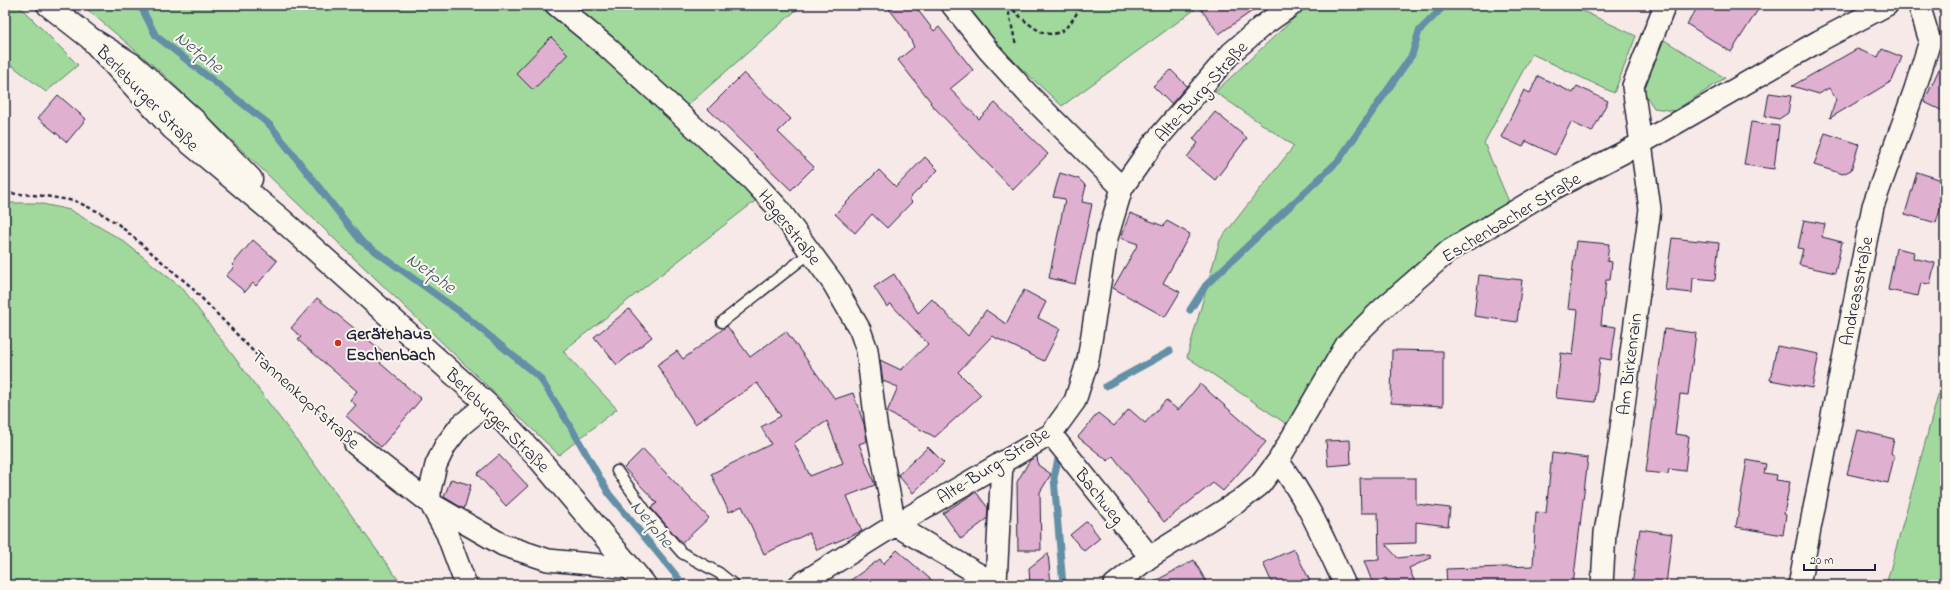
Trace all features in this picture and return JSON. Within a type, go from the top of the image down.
[{"type":"main road","name":"Berleburger Straße","points":[[48,5],[90,38],[133,65],[194,120],[256,184],[282,220],[486,404],[540,460],[646,585]]},
{"type":"street","name":"Hagerstraße","points":[[556,5],[606,46],[753,181],[778,208],[841,296],[860,330],[867,350],[876,424],[895,525]]},
{"type":"street","points":[[952,5],[988,50],[1028,94],[1122,188]]},
{"type":"street","name":"Alte-Burg-Straße","points":[[799,585],[895,525],[1051,434],[1075,401],[1088,360],[1107,238],[1122,188],[1153,144],[1232,53],[1260,27],[1292,5]]},
{"type":"street","name":"Am Birkenrain","points":[[1602,585],[1605,533],[1618,451],[1650,209],[1633,86],[1665,5]]},
{"type":"street","name":"Eschenbacher Straße","points":[[1114,585],[1150,558],[1242,499],[1260,485],[1278,461],[1346,345],[1387,305],[1450,250],[1547,192],[1640,144],[1819,41],[1887,5]]},
{"type":"street","name":"Andreasstraße","points":[[1799,585],[1873,206],[1915,89],[1930,41],[1919,5]]},
{"type":"street","points":[[466,585],[447,534],[430,502],[430,490],[436,466],[445,446],[460,426],[486,404]]},
{"type":"street","name":"Bachweg","points":[[1051,434],[1150,558]]},
{"type":"street","name":"Tannenkopfstraße","points":[[355,444],[430,502],[504,545],[548,560],[631,568]]},
{"type":"street","points":[[1278,461],[1294,482],[1314,517],[1345,585]]},
{"type":"street","points":[[895,525],[996,584],[1002,462]]},
{"type":"lane","points":[[722,322],[810,252]]},
{"type":"lane","points":[[617,471],[647,514],[682,553],[719,573],[734,585]]},
{"type":"path","points":[[1008,5],[1037,31],[1051,35],[1060,33],[1081,5]]},
{"type":"path","name":"Tannenkopfstraße","points":[[5,193],[75,201],[100,212],[118,224],[189,285],[283,382],[355,444]]},
{"type":"path","points":[[5,574],[9,585]]},
{"type":"green space","points":[[5,5],[18,5],[78,65],[46,92],[5,60]]},
{"type":"green space","points":[[82,5],[802,5],[682,110],[759,198],[563,351],[617,409],[559,455],[161,72]]},
{"type":"green space","points":[[967,5],[1201,5],[1062,106],[1008,56]]},
{"type":"green space","points":[[1308,5],[1570,5],[1636,36],[1614,93],[1532,54],[1484,143],[1509,202],[1447,243],[1288,425],[1187,357],[1220,240],[1294,146],[1215,92]]},
{"type":"green space","points":[[1661,38],[1725,78],[1674,111],[1654,108],[1640,86]]},
{"type":"green space","points":[[5,203],[38,203],[70,210],[122,240],[183,289],[310,458],[402,585],[5,585]]},
{"type":"green space","points":[[1945,370],[1945,585],[1886,585]]},
{"type":"building","points":[[886,5],[914,5],[934,31],[939,27],[973,70],[950,89],[979,119],[995,103],[1048,154],[1013,190],[930,103],[931,102],[898,60],[914,47],[907,32]]},
{"type":"building","points":[[1198,5],[1261,5],[1219,34]]},
{"type":"building","points":[[1699,5],[1761,5],[1731,52],[1687,24]]},
{"type":"building","points":[[551,37],[568,54],[533,90],[516,73]]},
{"type":"building","points":[[1857,49],[1878,57],[1882,49],[1902,57],[1892,81],[1830,118],[1836,99],[1829,88],[1819,94],[1792,86]]},
{"type":"building","points":[[1945,56],[1945,112],[1924,102]]},
{"type":"building","points":[[1171,70],[1187,86],[1171,104],[1153,86]]},
{"type":"building","points":[[744,73],[791,119],[778,132],[814,167],[791,190],[708,109]]},
{"type":"building","points":[[1538,76],[1573,93],[1577,86],[1608,101],[1592,132],[1571,122],[1555,155],[1526,141],[1523,147],[1501,137],[1524,90],[1530,93]]},
{"type":"building","points":[[1769,93],[1791,96],[1788,113],[1779,119],[1765,116]]},
{"type":"building","points":[[58,95],[86,119],[67,142],[38,118]]},
{"type":"building","points":[[1215,112],[1247,138],[1215,180],[1187,157],[1198,143],[1193,139]]},
{"type":"building","points":[[1751,122],[1779,126],[1774,169],[1744,165]]},
{"type":"building","points":[[1825,133],[1859,144],[1851,170],[1843,174],[1814,165]]},
{"type":"building","points":[[925,157],[938,170],[909,199],[912,202],[887,228],[872,214],[855,233],[835,214],[879,170],[896,187]]},
{"type":"building","points":[[1917,172],[1945,181],[1945,193],[1936,223],[1905,214]]},
{"type":"building","points":[[1060,173],[1079,179],[1086,186],[1082,202],[1092,204],[1075,284],[1049,278],[1065,199],[1053,197]]},
{"type":"building","points":[[1130,213],[1163,226],[1167,221],[1190,234],[1163,283],[1180,292],[1165,317],[1113,288],[1138,244],[1121,238]]},
{"type":"building","points":[[1804,220],[1825,224],[1822,237],[1842,242],[1835,273],[1799,265],[1803,249],[1798,248]]},
{"type":"building","points":[[1672,238],[1719,243],[1715,280],[1693,278],[1692,293],[1665,290]]},
{"type":"building","points":[[253,240],[277,261],[256,286],[253,283],[245,292],[226,276],[234,267],[232,265]]},
{"type":"building","points":[[1576,241],[1609,244],[1607,261],[1612,262],[1610,280],[1606,280],[1601,325],[1616,327],[1611,360],[1600,358],[1595,402],[1556,398],[1561,353],[1573,355],[1578,310],[1568,309]]},
{"type":"building","points":[[1896,248],[1914,252],[1913,258],[1935,263],[1930,284],[1921,283],[1918,296],[1888,290]]},
{"type":"building","points":[[894,274],[918,313],[932,299],[968,336],[986,310],[1006,324],[1024,290],[1046,302],[1038,318],[1060,329],[1044,361],[992,336],[958,372],[981,395],[935,437],[887,412],[898,387],[883,381],[880,360],[901,370],[928,344],[891,304],[887,307],[874,287]]},
{"type":"building","points":[[1479,275],[1522,280],[1517,322],[1474,316]]},
{"type":"building","points":[[317,298],[387,355],[380,363],[421,399],[381,447],[346,416],[356,405],[350,400],[357,391],[298,340],[301,337],[291,328]]},
{"type":"building","points":[[629,309],[652,337],[617,365],[594,337]]},
{"type":"building","points":[[727,326],[750,357],[786,331],[835,399],[853,393],[864,424],[867,441],[859,444],[875,485],[847,496],[862,531],[817,550],[809,533],[764,554],[742,506],[729,512],[711,474],[771,444],[761,427],[781,416],[757,383],[695,424],[657,365],[677,351],[683,359]],"holes":[[[827,421],[843,463],[810,476],[794,443]]]},
{"type":"building","points":[[1664,329],[1696,333],[1688,395],[1680,394],[1675,434],[1689,436],[1685,471],[1669,469],[1668,474],[1646,472]]},
{"type":"building","points":[[1777,346],[1819,354],[1812,388],[1770,380]]},
{"type":"building","points":[[1392,350],[1443,351],[1443,406],[1391,403]]},
{"type":"building","points":[[1200,384],[1266,442],[1223,491],[1213,483],[1164,522],[1113,456],[1108,461],[1078,437],[1098,413],[1114,426],[1129,409],[1145,423],[1166,400],[1178,410]]},
{"type":"building","points":[[1858,430],[1894,439],[1891,453],[1894,457],[1888,483],[1847,474]]},
{"type":"building","points":[[1350,440],[1351,464],[1328,466],[1326,441]]},
{"type":"building","points":[[928,447],[944,463],[913,493],[898,475]]},
{"type":"building","points":[[643,449],[709,518],[682,543],[651,508],[657,503],[624,468]]},
{"type":"building","points":[[1552,453],[1588,458],[1573,585],[1447,585],[1446,569],[1533,566],[1536,512],[1546,513]]},
{"type":"building","points":[[499,455],[528,486],[506,506],[477,474]]},
{"type":"building","points":[[1037,456],[1038,465],[1051,474],[1040,492],[1041,550],[1018,550],[1017,482],[1030,460]]},
{"type":"building","points":[[1747,460],[1766,464],[1764,473],[1777,475],[1776,480],[1790,482],[1784,514],[1786,515],[1783,535],[1736,527]]},
{"type":"building","points":[[1360,478],[1416,478],[1416,504],[1450,508],[1448,526],[1416,522],[1416,543],[1385,544],[1398,558],[1430,554],[1431,558],[1409,568],[1416,585],[1389,585],[1386,578],[1373,584],[1364,561],[1379,560],[1378,513],[1361,513]]},
{"type":"building","points":[[451,479],[471,485],[464,509],[444,497]]},
{"type":"building","points":[[976,492],[988,508],[987,519],[961,539],[943,513]]},
{"type":"building","points":[[1087,521],[1100,538],[1084,551],[1070,535]]},
{"type":"building","points":[[1640,529],[1672,534],[1666,585],[1632,585]]},
{"type":"building","points":[[1294,549],[1312,585],[1273,585],[1263,563]]},
{"type":"building","points":[[897,550],[937,585],[844,585],[880,559],[883,564]]},
{"type":"building","points":[[1048,553],[1051,585],[1030,585],[1029,568]]},
{"type":"building","points":[[1194,560],[1208,585],[1148,585]]},
{"type":"waterway","name":"Netphe","points":[[140,5],[156,36],[270,125],[361,241],[463,314],[540,378],[572,429],[609,494],[684,585]]},
{"type":"waterway","points":[[1190,310],[1206,285],[1338,161],[1412,55],[1419,31],[1445,5]]},
{"type":"waterway","points":[[1106,386],[1170,351]]},
{"type":"waterway","points":[[1058,459],[1054,478],[1063,585]]},
{"type":"place","name":"Gerätehaus Eschenbach","points":[[338,343]]}]
